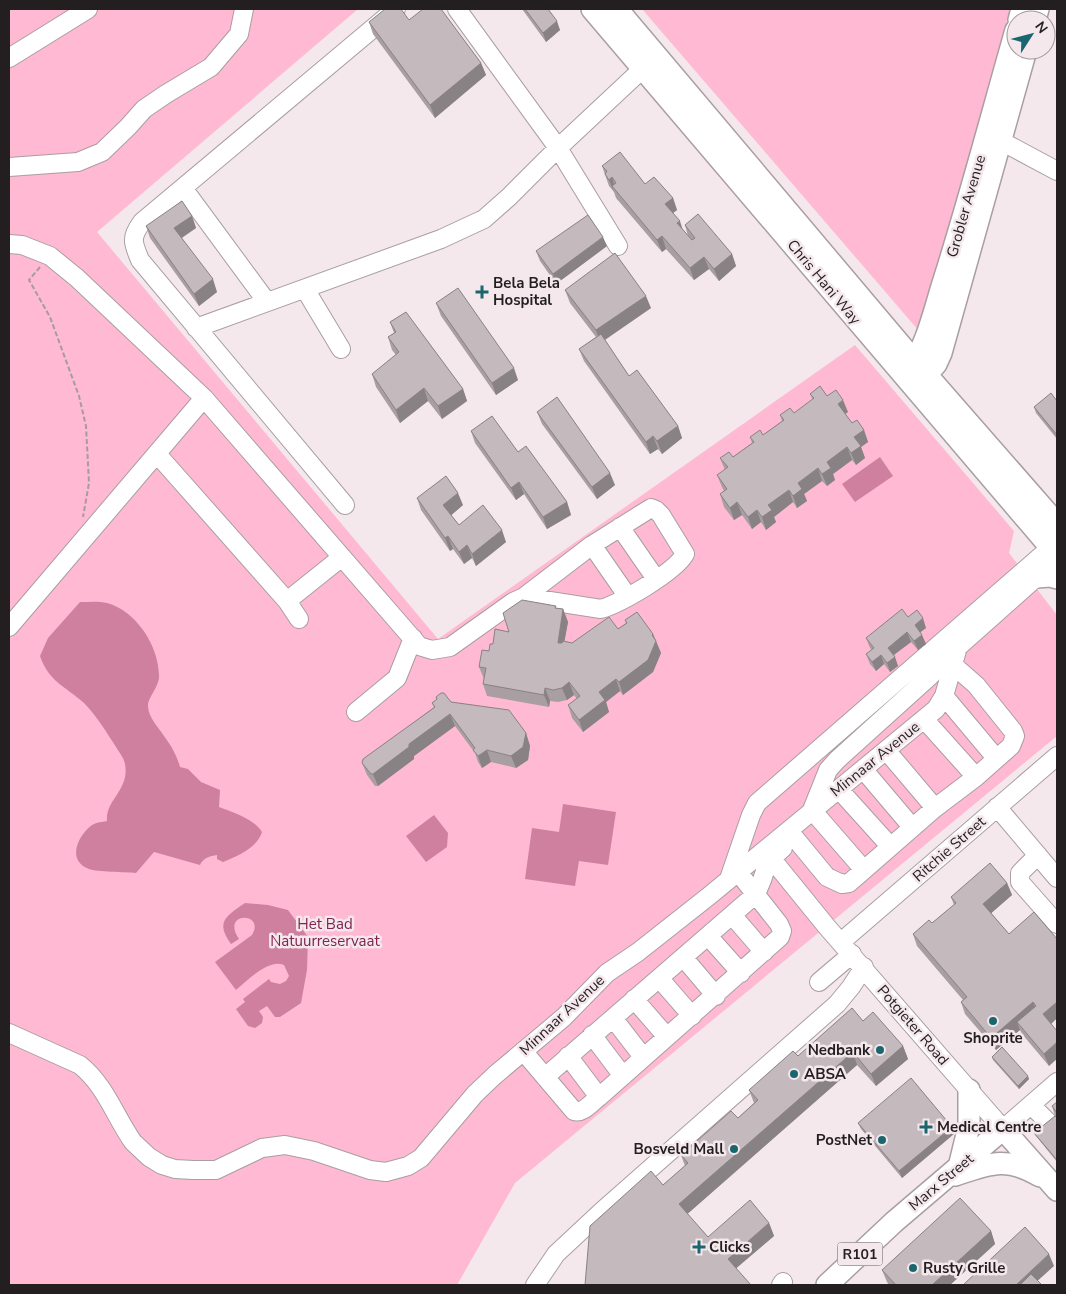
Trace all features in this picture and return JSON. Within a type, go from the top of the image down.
[{"type":"main road","name":"Chris Hani Way","points":[[592,9],[650,62],[915,375],[1056,551]]},
{"type":"main road","name":"Chris Hani Way","points":[[617,9],[650,62]]},
{"type":"main road","name":"Grobler Avenue","points":[[993,139],[1010,60]]},
{"type":"main road","name":"Grobler Avenue","points":[[915,375],[952,254],[1022,60]]},
{"type":"main road","name":"Chris Hani Way","points":[[915,375],[1057,524]]},
{"type":"main road","points":[[952,1172],[969,1126],[969,1090]]},
{"type":"main road","name":"Marx Street","points":[[827,1285],[894,1222],[1003,1129]]},
{"type":"main road","name":"Potgieter Road","points":[[1003,1129],[1053,1185]]},
{"type":"main road","points":[[952,1172],[1008,1162],[1026,1168],[1053,1185]]},
{"type":"street","points":[[9,58],[88,9]]},
{"type":"street","points":[[9,167],[78,162],[102,152],[144,109],[211,68],[239,34],[244,9]]},
{"type":"street","points":[[345,504],[140,260],[134,245],[134,232],[142,222],[396,9]]},
{"type":"street","points":[[457,9],[558,148],[618,246]]},
{"type":"street","points":[[196,328],[441,239],[484,219],[650,62]]},
{"type":"street","points":[[993,139],[1057,171]]},
{"type":"street","points":[[183,188],[267,302]]},
{"type":"street","points":[[9,244],[22,245],[50,256],[77,278],[204,398],[419,646],[432,650],[450,647],[513,602],[524,597],[592,545],[651,508],[661,515],[685,554],[681,560],[614,606],[601,609],[524,597]]},
{"type":"street","points":[[305,288],[341,349]]},
{"type":"street","points":[[9,627],[204,398]]},
{"type":"street","points":[[157,454],[287,601],[299,619]]},
{"type":"street","points":[[620,527],[656,578]]},
{"type":"street","points":[[592,545],[628,597]]},
{"type":"street","points":[[814,814],[828,770],[930,676],[1047,577],[1056,551]]},
{"type":"street","points":[[524,1052],[574,1111],[582,1111],[716,996],[780,937],[782,931],[773,916],[756,894],[733,876],[751,815],[757,803],[1056,551]]},
{"type":"street","points":[[287,601],[342,557]]},
{"type":"street","points":[[356,712],[397,678],[413,638]]},
{"type":"street","points":[[794,837],[827,877],[842,884],[849,883],[912,827],[976,777],[1014,741],[1013,731],[955,656]]},
{"type":"street","name":"Minnaar Avenue","points":[[9,1033],[80,1064],[97,1082],[126,1132],[140,1151],[162,1165],[175,1169],[216,1170],[262,1148],[285,1145],[314,1150],[370,1170],[386,1172],[408,1166],[421,1158],[475,1094],[495,1074],[524,1052],[564,1017],[607,973],[638,952],[814,814],[926,721],[944,696],[955,656]]},
{"type":"street","points":[[944,696],[996,758]]},
{"type":"street","points":[[545,1077],[756,894],[765,868],[771,858],[794,837],[814,814],[844,795],[891,756],[926,721],[976,777]]},
{"type":"street","points":[[891,756],[936,808]]},
{"type":"street","name":"Ritchie Street","points":[[819,982],[852,954],[997,808],[1057,756]]},
{"type":"street","points":[[868,775],[912,827]]},
{"type":"street","points":[[844,795],[890,846]]},
{"type":"street","points":[[997,808],[1057,878]]},
{"type":"street","points":[[814,814],[864,870]]},
{"type":"street","points":[[1038,855],[1020,873],[1020,882],[1057,924]]},
{"type":"street","name":"Potgieter Road","points":[[771,858],[1003,1129]]},
{"type":"street","points":[[732,915],[764,952]]},
{"type":"street","points":[[708,936],[741,973]]},
{"type":"street","points":[[535,1285],[556,1254],[600,1212],[837,1004],[851,987],[852,954]]},
{"type":"street","points":[[683,957],[716,996]]},
{"type":"street","points":[[658,978],[692,1016]]},
{"type":"street","points":[[634,999],[667,1037]]},
{"type":"street","points":[[613,1018],[643,1058]]},
{"type":"street","points":[[592,1035],[623,1076]]},
{"type":"street","points":[[568,1056],[599,1097]]},
{"type":"street","name":"Marx Street","points":[[1003,1129],[1057,1082]]},
{"type":"street","points":[[1031,1104],[1050,1124]]},
{"type":"path","points":[[50,256],[29,280],[50,317],[79,396],[86,426],[89,483],[80,533],[85,540]]},
{"type":"green space","name":"Het Bad Natuurreservaat","points":[[9,9],[358,9],[97,232],[438,639],[855,345],[1014,531],[1009,553],[1057,615],[1057,736],[515,1183],[457,1285],[9,1285]]},
{"type":"green space","points":[[642,9],[1010,9],[1006,10],[1006,23],[919,331]]},
{"type":"shaded area","points":[[880,457],[893,476],[855,502],[842,484]]},
{"type":"shaded area","points":[[80,602],[104,602],[118,607],[137,622],[145,632],[156,655],[159,678],[149,700],[148,710],[171,747],[180,767],[188,769],[201,782],[220,790],[219,807],[254,823],[262,832],[256,843],[246,851],[223,862],[217,859],[217,855],[209,857],[200,865],[154,852],[136,873],[93,870],[82,865],[78,860],[76,854],[82,835],[92,825],[107,821],[107,814],[121,788],[126,773],[123,757],[97,719],[84,703],[53,678],[40,656],[48,638]]},
{"type":"shaded area","points":[[563,804],[616,812],[608,865],[579,861],[575,886],[525,879],[532,828],[559,832]]},
{"type":"shaded area","points":[[434,815],[448,833],[447,847],[426,862],[406,836]]},
{"type":"shaded area","points":[[245,903],[268,905],[288,910],[308,937],[307,970],[301,1003],[280,1017],[275,1017],[267,1006],[259,1011],[263,1017],[262,1023],[255,1028],[248,1026],[236,1009],[245,1002],[243,999],[269,979],[271,982],[280,984],[286,981],[289,976],[284,965],[272,965],[259,971],[236,990],[215,962],[252,935],[255,927],[253,922],[244,918],[238,919],[235,923],[235,930],[239,939],[231,944],[224,930],[223,925],[228,916]]},
{"type":"building","points":[[385,9],[401,9],[409,20],[423,9],[441,9],[481,63],[430,105],[369,22]]},
{"type":"building","points":[[525,9],[548,9],[557,21],[543,33]]},
{"type":"building","points":[[620,152],[645,184],[654,177],[673,198],[665,204],[680,221],[677,223],[692,240],[695,238],[685,225],[698,214],[732,254],[714,269],[704,257],[690,268],[662,236],[657,240],[612,186],[616,183],[612,177],[609,180],[605,174],[607,171],[602,166]]},
{"type":"building","points":[[182,201],[192,216],[174,228],[213,279],[194,294],[146,226]]},
{"type":"building","points":[[588,215],[603,237],[553,274],[536,251]]},
{"type":"building","points":[[615,253],[646,296],[596,330],[565,290]]},
{"type":"building","points":[[458,288],[514,368],[492,383],[436,303]]},
{"type":"building","points":[[406,312],[463,389],[438,406],[424,388],[396,410],[372,374],[399,352],[388,337],[396,332],[390,322]]},
{"type":"building","points":[[601,334],[629,376],[637,370],[678,426],[657,441],[653,436],[646,442],[579,349]]},
{"type":"building","points":[[820,386],[827,396],[836,390],[843,400],[838,404],[852,423],[857,420],[864,430],[854,437],[861,446],[851,453],[847,447],[827,462],[831,468],[822,474],[818,468],[798,483],[802,489],[793,496],[789,490],[768,505],[772,510],[762,517],[757,510],[748,517],[737,502],[730,508],[720,494],[727,489],[717,475],[728,467],[720,458],[729,452],[733,457],[754,442],[750,437],[760,430],[763,435],[784,420],[780,415],[790,408],[794,413],[814,398],[810,394]]},
{"type":"building","points":[[1051,393],[1057,401],[1057,435],[1034,407]]},
{"type":"building","points":[[557,397],[610,473],[592,487],[537,412]]},
{"type":"building","points":[[492,416],[518,452],[526,446],[567,502],[543,517],[519,482],[511,488],[471,431]]},
{"type":"building","points":[[446,476],[458,493],[443,505],[459,525],[483,505],[502,530],[472,554],[467,545],[459,552],[448,536],[445,538],[417,498]]},
{"type":"building","points":[[522,600],[563,609],[558,643],[563,641],[572,643],[609,617],[618,629],[627,623],[625,620],[637,612],[656,641],[648,660],[619,682],[616,679],[599,692],[605,700],[579,720],[568,705],[580,696],[569,682],[562,688],[553,690],[545,688],[544,695],[483,684],[486,668],[479,667],[482,650],[489,651],[490,644],[493,644],[495,629],[509,632],[503,613]]},
{"type":"building","points":[[902,609],[908,617],[917,610],[923,618],[915,625],[922,635],[914,641],[907,632],[888,648],[895,657],[887,663],[881,655],[872,662],[866,654],[874,648],[866,638]]},
{"type":"building","points":[[441,693],[444,693],[451,702],[509,710],[526,733],[523,747],[511,756],[487,750],[478,756],[473,750],[475,748],[450,714],[371,774],[362,763],[363,759],[435,707],[432,703]]},
{"type":"building","points":[[990,863],[1007,883],[983,904],[1009,934],[1034,912],[1057,939],[1057,1002],[1043,1014],[1057,1031],[1057,1042],[1044,1054],[1017,1022],[1036,1006],[1033,1002],[991,1038],[961,1002],[967,997],[913,934],[929,920],[932,923],[956,903],[951,897]]},
{"type":"building","name":"Bosveld Mall","points":[[852,1008],[863,1021],[873,1012],[903,1046],[871,1074],[853,1052],[679,1204],[708,1237],[750,1200],[769,1223],[728,1259],[751,1285],[585,1285],[590,1226],[651,1171],[663,1185],[688,1163],[681,1155],[731,1111],[738,1118],[758,1100],[749,1090],[793,1051],[798,1056]]},
{"type":"building","points":[[1002,1047],[1028,1076],[1018,1086],[992,1057]]},
{"type":"building","points":[[911,1078],[952,1127],[899,1171],[858,1123]]},
{"type":"building","points":[[1057,1102],[1057,1113],[1052,1106]]},
{"type":"building","points":[[1055,1116],[1057,1118],[1057,1160],[1034,1133]]},
{"type":"building","points":[[960,1198],[991,1231],[932,1285],[896,1285],[882,1270]]},
{"type":"building","points":[[1025,1227],[1049,1254],[1016,1285],[963,1285]]},
{"type":"building","points":[[1031,1274],[1042,1285],[1020,1285]]},
{"type":"place","name":"Bela Bela Hospital","points":[[482,292]]},
{"type":"place","name":"Shoprite","points":[[993,1021]]},
{"type":"place","name":"Nedbank","points":[[880,1050]]},
{"type":"place","name":"ABSA","points":[[794,1074]]},
{"type":"place","name":"Medical Centre","points":[[926,1127]]},
{"type":"place","name":"PostNet","points":[[882,1140]]},
{"type":"place","name":"Bosveld Mall","points":[[734,1149]]},
{"type":"place","name":"Clicks","points":[[699,1247]]},
{"type":"place","name":"Rusty Grille","points":[[913,1268]]}]
